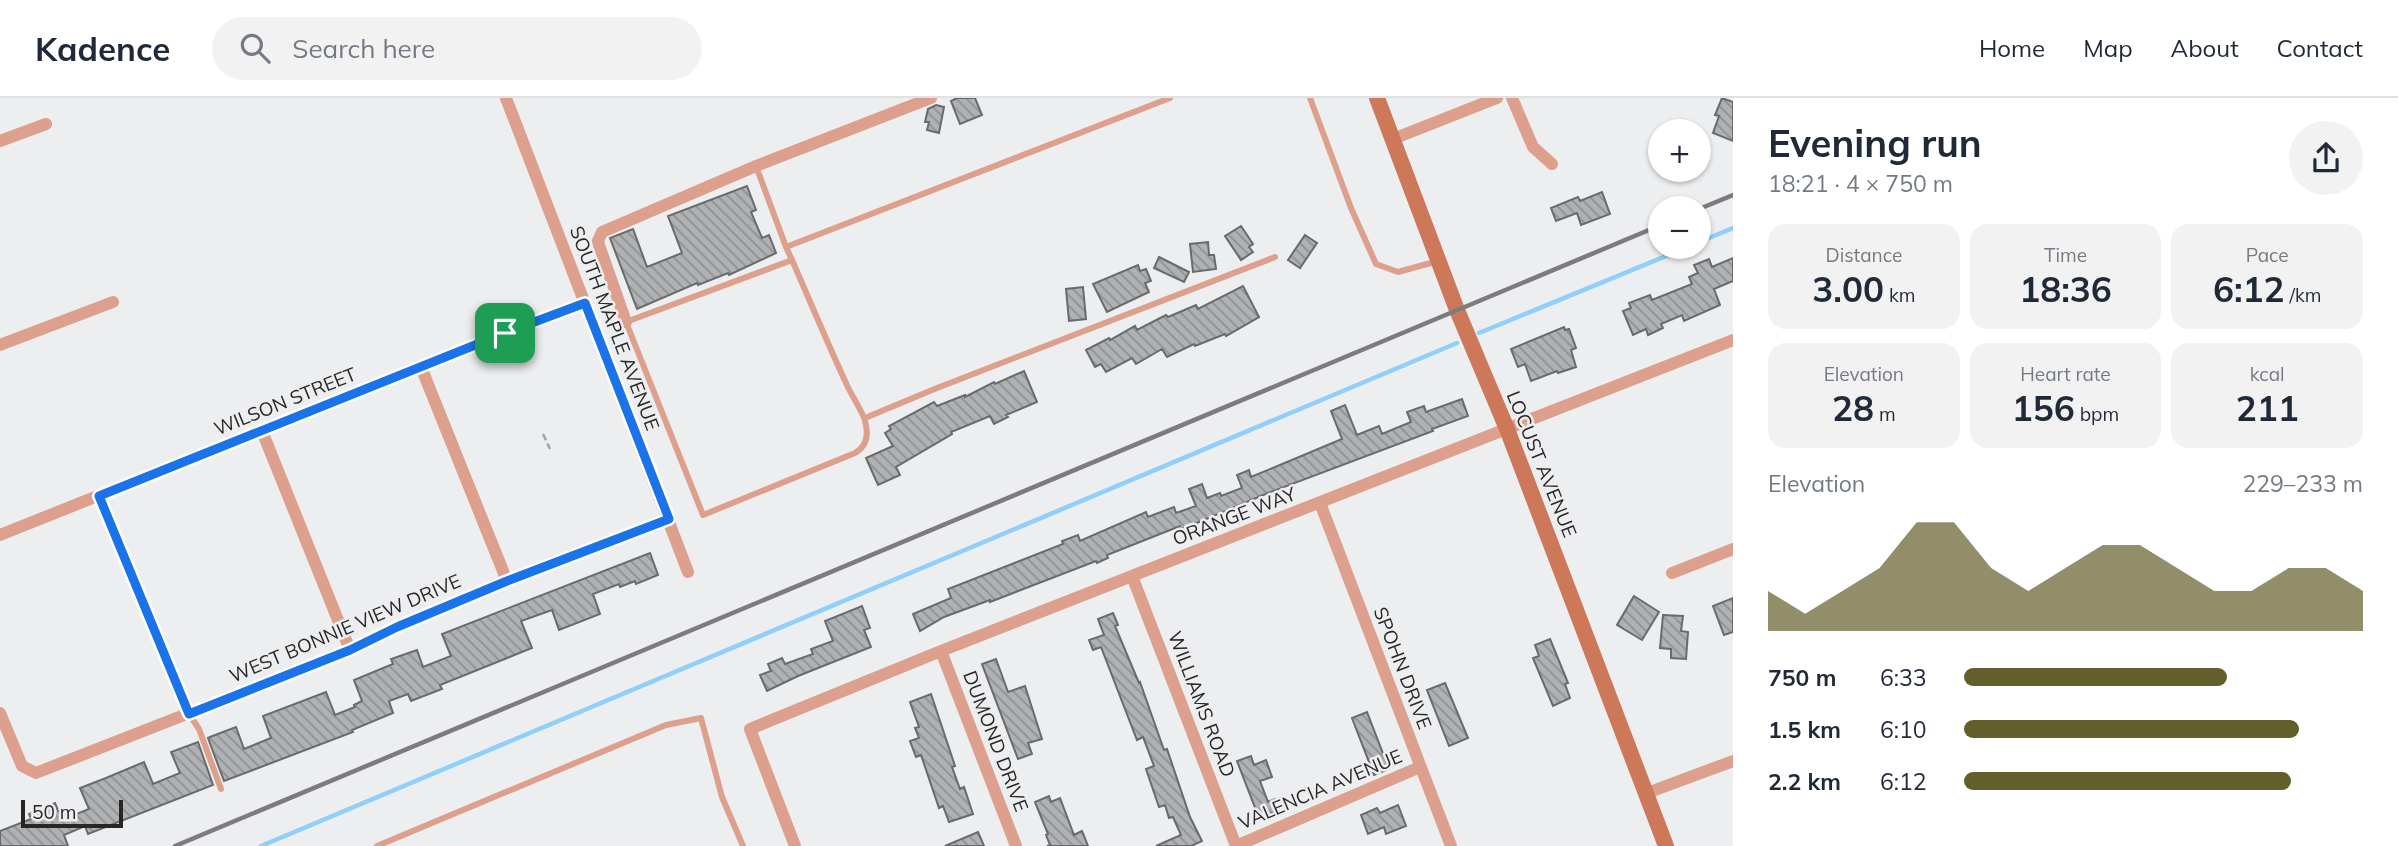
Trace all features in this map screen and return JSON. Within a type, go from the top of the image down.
[{"type":"street","name":"SOUTH MAPLE AVENUE","points":[[506,98],[688,572]]},
{"type":"street","points":[[626,323],[599,245],[602,232],[756,166],[931,98]]},
{"type":"street","name":"LOCUST AVENUE","points":[[1377,98],[1666,846]]},
{"type":"street","points":[[1393,139],[1497,98]]},
{"type":"street","points":[[1512,98],[1533,147],[1552,164]]},
{"type":"street","points":[[0,141],[46,124]]},
{"type":"street","points":[[0,345],[113,302]]},
{"type":"street","name":"WILSON STREET","points":[[0,535],[585,303]]},
{"type":"street","name":"ORANGE WAY","points":[[795,846],[750,729],[940,651],[1733,341]]},
{"type":"street","points":[[421,367],[507,581]]},
{"type":"street","points":[[262,430],[350,650]]},
{"type":"street","points":[[99,496],[189,714]]},
{"type":"street","name":"SPOHN DRIVE","points":[[1320,503],[1451,846]]},
{"type":"street","name":"WEST BONNIE VIEW DRIVE","points":[[0,713],[22,766],[36,773],[350,650],[397,627],[507,581],[669,519]]},
{"type":"street","points":[[1672,573],[1733,548]]},
{"type":"street","name":"WILLIAMS ROAD","points":[[1132,576],[1236,846]]},
{"type":"street","name":"DUMOND DRIVE","points":[[940,651],[1016,846]]},
{"type":"street","points":[[1647,793],[1733,761]]},
{"type":"street","name":"VALENCIA AVENUE","points":[[1236,846],[1420,767]]},
{"type":"lane","points":[[786,247],[1170,98]]},
{"type":"lane","points":[[1310,98],[1351,208],[1376,264],[1398,272],[1438,261]]},
{"type":"lane","points":[[756,166],[786,247],[792,260],[856,405],[865,418],[866,443],[855,453],[702,515],[626,323],[792,260]]},
{"type":"lane","points":[[865,418],[1275,257]]},
{"type":"lane","points":[[189,714],[199,729],[221,789]]},
{"type":"lane","points":[[377,846],[666,725],[701,718],[722,797],[743,846]]},
{"type":"path","points":[[543,433],[550,449]]},
{"type":"building","points":[[957,98],[975,98],[982,115],[960,124],[951,101]]},
{"type":"building","points":[[1722,98],[1733,102],[1733,141],[1713,133],[1719,116],[1715,115]]},
{"type":"building","points":[[936,105],[944,107],[939,133],[927,130],[929,122],[925,122],[928,109]]},
{"type":"building","points":[[747,186],[756,210],[751,212],[762,238],[769,235],[776,253],[729,275],[728,273],[698,285],[697,283],[637,309],[610,238],[633,229],[647,267],[682,253],[668,216]]},
{"type":"building","points":[[1602,192],[1610,214],[1581,225],[1577,213],[1556,221],[1551,208],[1578,197],[1580,201]]},
{"type":"building","points":[[1241,226],[1253,244],[1249,247],[1253,252],[1241,260],[1225,236]]},
{"type":"building","points":[[1305,235],[1317,243],[1300,268],[1288,260]]},
{"type":"building","points":[[1208,242],[1209,255],[1214,255],[1216,269],[1193,272],[1190,244]]},
{"type":"building","points":[[1159,257],[1189,272],[1184,282],[1154,268]]},
{"type":"building","points":[[1733,258],[1733,281],[1714,289],[1720,305],[1684,321],[1682,315],[1661,324],[1663,328],[1648,335],[1646,329],[1633,335],[1623,311],[1631,308],[1629,303],[1650,295],[1652,300],[1692,284],[1689,277],[1698,273],[1694,265],[1709,259],[1712,267]]},
{"type":"building","points":[[1138,265],[1140,271],[1146,269],[1151,281],[1145,283],[1149,292],[1107,312],[1093,284]]},
{"type":"building","points":[[1243,286],[1259,317],[1226,336],[1225,334],[1195,346],[1194,344],[1167,357],[1162,349],[1136,364],[1132,358],[1106,372],[1101,364],[1095,367],[1086,350],[1135,326],[1137,330],[1166,315],[1168,317],[1196,305],[1198,309]]},
{"type":"building","points":[[1083,287],[1086,319],[1069,321],[1066,289]]},
{"type":"building","points":[[1564,327],[1565,330],[1569,329],[1576,348],[1571,350],[1576,367],[1531,381],[1525,364],[1518,367],[1511,349]]},
{"type":"building","points":[[1024,371],[1037,402],[1006,415],[1008,417],[994,424],[990,416],[951,432],[952,434],[896,467],[900,475],[878,485],[866,458],[893,446],[885,433],[891,429],[889,426],[934,402],[937,406],[965,397]]},
{"type":"building","points":[[1462,399],[1468,416],[1192,525],[1181,529],[1180,526],[1107,555],[1108,558],[1097,563],[1096,561],[944,617],[920,631],[913,614],[951,598],[948,589],[1063,544],[1062,541],[1078,535],[1080,541],[1146,512],[1148,517],[1174,507],[1176,513],[1196,506],[1189,489],[1202,484],[1207,498],[1242,488],[1237,475],[1249,470],[1251,477],[1342,439],[1331,411],[1345,405],[1357,435],[1379,426],[1382,434],[1411,422],[1407,412],[1424,406],[1426,412]]},
{"type":"building","points":[[650,553],[658,575],[636,584],[635,581],[620,587],[619,584],[593,594],[600,614],[559,630],[552,610],[521,621],[532,648],[440,685],[442,689],[411,701],[408,694],[389,701],[393,713],[352,730],[353,732],[224,781],[208,738],[236,727],[244,749],[271,738],[263,716],[326,692],[335,715],[355,707],[354,705],[362,701],[354,680],[393,664],[391,659],[417,650],[423,667],[451,656],[442,634]]},
{"type":"building","points":[[1634,596],[1659,612],[1642,640],[1617,625]]},
{"type":"building","points":[[1733,598],[1733,632],[1724,635],[1713,606]]},
{"type":"building","points":[[862,606],[870,628],[864,630],[871,647],[767,691],[760,675],[771,671],[768,664],[782,658],[785,664],[813,654],[811,649],[833,641],[825,621]]},
{"type":"building","points":[[1113,613],[1118,625],[1115,626],[1140,682],[1190,817],[1202,841],[1191,846],[1156,846],[1181,835],[1173,817],[1169,818],[1165,805],[1159,807],[1146,769],[1154,766],[1143,737],[1137,740],[1101,647],[1093,650],[1089,640],[1104,635],[1098,619]]},
{"type":"building","points":[[1663,615],[1683,616],[1681,631],[1688,632],[1686,659],[1671,658],[1671,649],[1660,648]]},
{"type":"building","points":[[1550,639],[1568,683],[1565,684],[1570,698],[1553,706],[1533,658],[1539,656],[1535,645]]},
{"type":"building","points":[[996,659],[1008,692],[1025,686],[1042,739],[1028,743],[1032,754],[1018,759],[982,664]]},
{"type":"building","points":[[1445,683],[1468,738],[1449,746],[1427,690]]},
{"type":"building","points":[[931,694],[955,766],[952,767],[960,789],[964,787],[973,814],[949,822],[943,806],[939,808],[921,755],[916,757],[910,741],[919,738],[915,728],[919,727],[910,702]]},
{"type":"building","points":[[1367,712],[1389,769],[1374,775],[1352,718]]},
{"type":"building","points":[[198,742],[213,785],[88,834],[85,826],[64,835],[68,846],[0,846],[0,831],[31,819],[29,814],[55,803],[62,820],[89,809],[80,788],[144,762],[153,784],[180,773],[171,752]]},
{"type":"building","points":[[1251,756],[1254,765],[1266,760],[1272,777],[1260,781],[1268,802],[1275,799],[1279,810],[1259,818],[1237,761]]},
{"type":"building","points":[[1049,796],[1051,802],[1060,798],[1074,835],[1082,831],[1088,846],[1047,846],[1050,845],[1046,835],[1048,834],[1035,802]]},
{"type":"building","points":[[1398,805],[1406,826],[1386,834],[1384,827],[1368,834],[1361,815],[1377,808],[1380,813]]},
{"type":"building","points":[[978,832],[984,846],[945,846]]},
{"type":"waterway","points":[[1711,237],[1733,228]]},
{"type":"waterway","points":[[1479,333],[1659,259]]},
{"type":"waterway","points":[[261,846],[1457,343]]},
{"type":"railway","points":[[1711,204],[1733,195]]},
{"type":"railway","points":[[175,846],[1648,230]]},
{"type":"route","points":[[585,303],[669,519],[507,581],[397,627],[350,650],[189,714],[99,496],[505,333],[585,303]]}]
